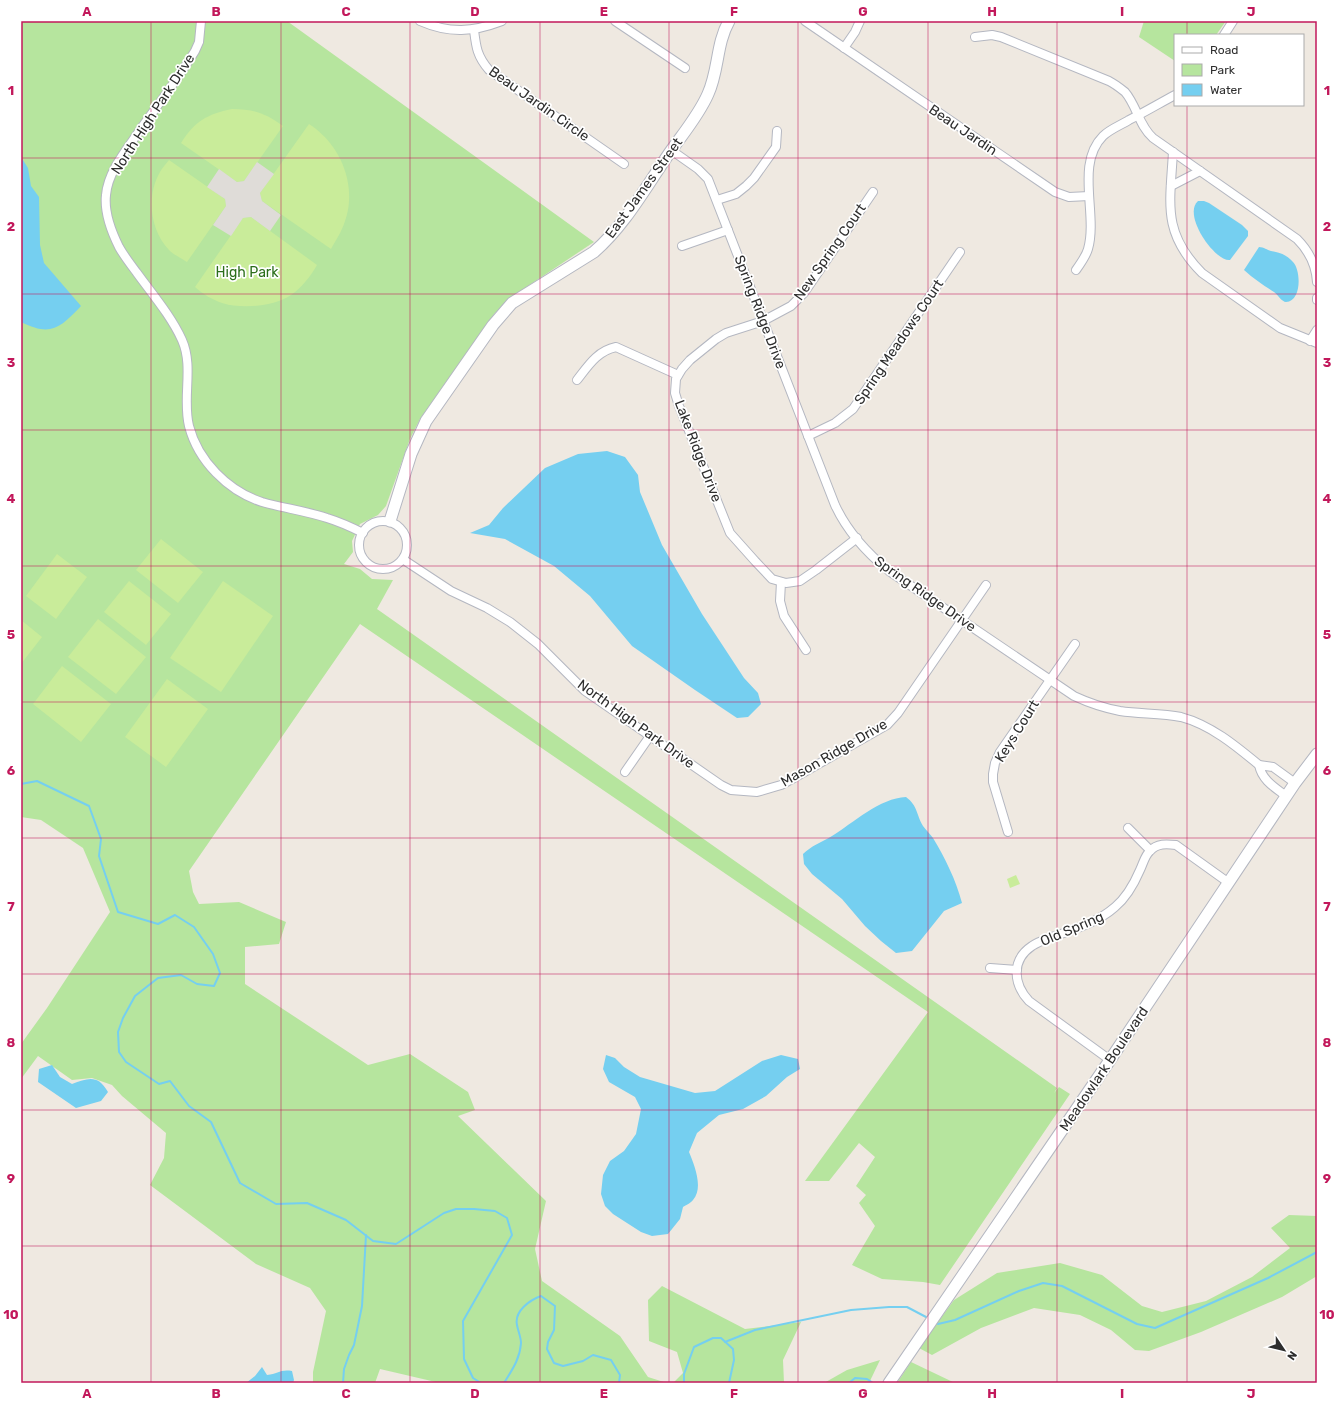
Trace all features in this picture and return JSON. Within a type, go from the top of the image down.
[{"type":"street","name":"North High Park Drive","points":[[201,21],[199,42],[195,51],[116,166],[106,194],[106,210],[109,223],[123,253],[167,314],[183,342],[187,359],[187,409],[189,425],[200,452],[210,466],[224,480],[243,493],[260,501],[327,518],[363,533]]},
{"type":"street","points":[[420,21],[443,29],[456,30],[474,30],[502,21]]},
{"type":"street","points":[[615,21],[685,68]]},
{"type":"street","name":"East James Street","points":[[390,521],[411,454],[426,421],[493,325],[512,303],[594,252],[604,243],[620,224],[672,150],[708,93],[715,72],[722,36],[729,21]]},
{"type":"street","name":"Beau Jardin","points":[[806,21],[1054,192],[1068,197],[1089,196]]},
{"type":"street","points":[[844,48],[855,32],[860,21]]},
{"type":"street","points":[[1225,34],[1233,21]]},
{"type":"street","name":"Beau Jardin Circle","points":[[474,30],[478,54],[482,62],[489,70],[624,164]]},
{"type":"street","points":[[975,37],[992,36],[1006,39],[1109,81],[1125,93],[1149,134],[1297,239],[1307,249],[1315,267],[1317,282]]},
{"type":"street","points":[[1076,270],[1088,249],[1090,238],[1090,162],[1094,149],[1105,135],[1174,96]]},
{"type":"street","points":[[717,200],[736,194],[754,178],[776,147],[777,131]]},
{"type":"street","name":"Spring Ridge Drive","points":[[672,150],[698,169],[708,179],[842,521],[865,550],[889,571],[1074,696],[1104,707],[1121,711],[1174,716],[1198,723],[1227,740],[1259,765],[1273,767],[1295,783]]},
{"type":"street","points":[[1173,152],[1171,218],[1181,247],[1192,263],[1202,273],[1280,328],[1314,342],[1317,330]]},
{"type":"street","points":[[1171,186],[1200,171]]},
{"type":"street","name":"New Spring Court","points":[[763,321],[791,306],[804,293],[873,192]]},
{"type":"street","points":[[682,246],[728,230]]},
{"type":"street","name":"Spring Meadows Court","points":[[808,436],[835,423],[853,408],[960,252]]},
{"type":"street","points":[[577,380],[590,362],[601,353],[616,347],[678,375],[690,360],[716,339],[726,333],[763,321]]},
{"type":"street","name":"Lake Ridge Drive","points":[[678,375],[675,387],[679,406],[730,533],[772,579],[781,582]]},
{"type":"street","points":[[378,520],[390,521],[401,528],[406,537],[407,551],[404,560],[396,565],[384,570],[378,569],[366,563],[360,552],[359,546],[363,533],[368,525],[378,520]]},
{"type":"street","points":[[806,650],[784,616],[780,601],[781,582],[794,583],[804,578],[857,538]]},
{"type":"street","name":"North High Park Drive","points":[[404,560],[451,591],[487,608],[510,622],[538,644],[585,691],[708,776],[731,790],[757,792]]},
{"type":"street","name":"Mason Ridge Drive","points":[[757,792],[781,785],[887,725],[898,713],[986,585]]},
{"type":"street","name":"Keys Court","points":[[1008,832],[993,782],[992,774],[995,763],[1007,742],[1075,644]]},
{"type":"street","points":[[625,772],[650,736]]},
{"type":"street","name":"Meadowlark Boulevard","points":[[891,1380],[1110,1060],[1286,796],[1317,754]]},
{"type":"street","name":"Spring Ridge Drive","points":[[1259,765],[1260,772],[1264,779],[1286,796]]},
{"type":"street","points":[[1128,828],[1150,850],[1160,845],[1168,844],[1176,846],[1229,882]]},
{"type":"street","name":"Old Spring","points":[[1016,970],[1018,962],[1032,946],[1094,921],[1108,913],[1119,904],[1135,882],[1150,850]]},
{"type":"street","points":[[990,968],[1016,970],[1019,987],[1022,994],[1029,1001],[1110,1060]]},
{"type":"green space","name":"High Park","points":[[21,21],[287,21],[594,242],[510,298],[495,313],[420,419],[410,439],[386,506],[378,515],[360,524],[352,541],[353,552],[344,564],[360,569],[372,579],[393,580],[377,609],[1057,1088],[1054,1093],[1059,1087],[1070,1094],[940,1285],[923,1282],[882,1279],[852,1265],[875,1226],[859,1203],[866,1195],[856,1186],[875,1157],[859,1143],[829,1181],[805,1181],[928,1012],[360,624],[189,871],[193,892],[199,904],[239,902],[286,922],[279,944],[245,947],[245,984],[368,1065],[410,1054],[468,1092],[475,1110],[458,1116],[546,1201],[535,1249],[542,1281],[620,1336],[648,1377],[667,1383],[440,1383],[380,1369],[375,1383],[313,1383],[313,1372],[326,1311],[310,1288],[256,1264],[150,1185],[164,1158],[166,1133],[122,1096],[112,1085],[92,1078],[72,1080],[38,1056],[21,1079],[21,1044],[47,1008],[110,912],[83,848],[41,820],[21,817]]},
{"type":"green space","points":[[1144,21],[1226,21],[1217,34],[1174,34],[1174,60],[1139,37]]},
{"type":"green space","points":[[232,109],[259,113],[283,126],[244,181],[237,182],[181,143],[196,124],[208,116]]},
{"type":"green space","points":[[309,124],[322,134],[333,147],[346,173],[348,183],[348,212],[342,228],[331,249],[262,201],[260,193]]},
{"type":"green space","points":[[169,160],[225,199],[226,206],[187,262],[171,252],[163,242],[154,223],[152,212],[153,192],[156,181],[161,170]]},
{"type":"green space","name":"High Park","points":[[251,217],[317,265],[309,278],[295,292],[276,302],[257,306],[238,306],[214,300],[195,287],[243,218]]},
{"type":"green space","points":[[161,539],[203,572],[178,603],[136,570]]},
{"type":"green space","points":[[57,554],[87,577],[56,619],[26,596]]},
{"type":"green space","points":[[129,581],[171,614],[146,645],[104,612]]},
{"type":"green space","points":[[223,581],[273,616],[221,692],[170,658]]},
{"type":"green space","points":[[98,619],[146,657],[116,694],[68,657]]},
{"type":"green space","points":[[21,620],[42,637],[21,664]]},
{"type":"green space","points":[[62,666],[111,704],[81,742],[33,704]]},
{"type":"green space","points":[[167,679],[208,709],[166,767],[125,737]]},
{"type":"green space","points":[[1016,875],[1020,884],[1010,888],[1007,879]]},
{"type":"green space","points":[[1289,1215],[1317,1216],[1317,1276],[1282,1297],[1201,1332],[1149,1351],[1135,1350],[1111,1330],[1080,1315],[1034,1308],[981,1328],[932,1355],[919,1348],[954,1300],[997,1273],[1060,1263],[1102,1275],[1142,1306],[1162,1312],[1206,1301],[1252,1277],[1290,1248],[1271,1228]]},
{"type":"green space","points":[[662,1286],[745,1329],[801,1322],[783,1360],[784,1383],[673,1383],[683,1373],[677,1352],[649,1341],[648,1300]]},
{"type":"green space","points":[[880,1360],[869,1383],[824,1383],[847,1370]]},
{"type":"green space","points":[[911,1362],[955,1383],[897,1383]]},
{"type":"shaded area","points":[[257,162],[274,174],[260,193],[262,201],[281,215],[270,231],[251,217],[243,218],[231,236],[213,225],[226,206],[225,199],[207,187],[219,169],[237,182],[244,181]]},
{"type":"water","points":[[21,157],[28,168],[31,186],[39,197],[40,245],[44,263],[81,306],[61,325],[54,328],[40,329],[31,327],[21,322]]},
{"type":"water","points":[[1198,201],[1209,203],[1242,225],[1248,231],[1248,236],[1230,260],[1224,259],[1216,254],[1202,236],[1194,216],[1194,208]]},
{"type":"water","points":[[1259,247],[1283,254],[1296,266],[1299,278],[1298,285],[1295,296],[1291,300],[1286,302],[1283,301],[1274,292],[1244,270]]},
{"type":"water","points":[[607,451],[625,457],[638,475],[640,492],[662,545],[702,614],[744,678],[758,693],[761,704],[748,717],[737,718],[632,646],[590,596],[554,566],[505,539],[470,533],[489,525],[503,508],[545,468],[578,454]]},
{"type":"water","points":[[906,797],[913,804],[923,826],[933,838],[942,853],[960,894],[962,903],[944,911],[912,951],[896,953],[865,926],[842,899],[812,874],[804,864],[803,854],[877,806],[896,798]]},
{"type":"water","points":[[606,1055],[615,1058],[624,1067],[640,1077],[695,1093],[715,1091],[762,1061],[781,1055],[798,1059],[800,1069],[787,1077],[766,1096],[743,1109],[719,1115],[697,1133],[689,1152],[697,1176],[698,1189],[696,1195],[690,1203],[683,1207],[680,1219],[668,1234],[652,1236],[641,1232],[613,1214],[605,1206],[601,1194],[603,1175],[610,1161],[624,1151],[636,1134],[641,1109],[635,1097],[609,1082],[603,1069]]},
{"type":"water","points":[[52,1065],[60,1077],[72,1084],[83,1080],[92,1079],[100,1082],[108,1092],[101,1101],[76,1108],[38,1082],[39,1069]]},
{"type":"water","points":[[262,1367],[267,1375],[292,1371],[294,1380],[293,1383],[246,1383],[255,1376]]},
{"type":"waterway","points":[[21,784],[37,781],[89,806],[101,839],[99,856],[118,912],[158,924],[175,915],[194,927],[213,954],[220,973],[214,986],[197,984],[181,975],[158,978],[135,996],[123,1018],[118,1032],[119,1052],[126,1062],[159,1084],[170,1081],[189,1106],[211,1122],[240,1183],[276,1204],[307,1203],[346,1220],[373,1241],[396,1244],[444,1213],[456,1209],[495,1211],[507,1218],[512,1235],[463,1321],[464,1359],[473,1378],[481,1383]]},
{"type":"waterway","points":[[343,1383],[344,1369],[354,1345],[362,1306],[366,1235]]},
{"type":"waterway","points":[[938,1324],[955,1320],[1019,1291],[1043,1283],[1062,1286],[1137,1324],[1155,1328],[1268,1278],[1317,1252]]},
{"type":"waterway","points":[[504,1383],[519,1354],[521,1341],[517,1325],[518,1315],[528,1303],[541,1296],[555,1306],[554,1330],[548,1342],[547,1349],[554,1363],[563,1366],[583,1361],[593,1355],[611,1360],[620,1375],[619,1383]]},
{"type":"waterway","points":[[725,1342],[755,1330],[851,1310],[907,1307],[926,1317]]},
{"type":"waterway","points":[[684,1383],[684,1374],[694,1347],[713,1338],[721,1338],[733,1349],[734,1360],[729,1383]]},
{"type":"waterway","points":[[849,1383],[855,1378],[867,1379],[873,1383]]}]
